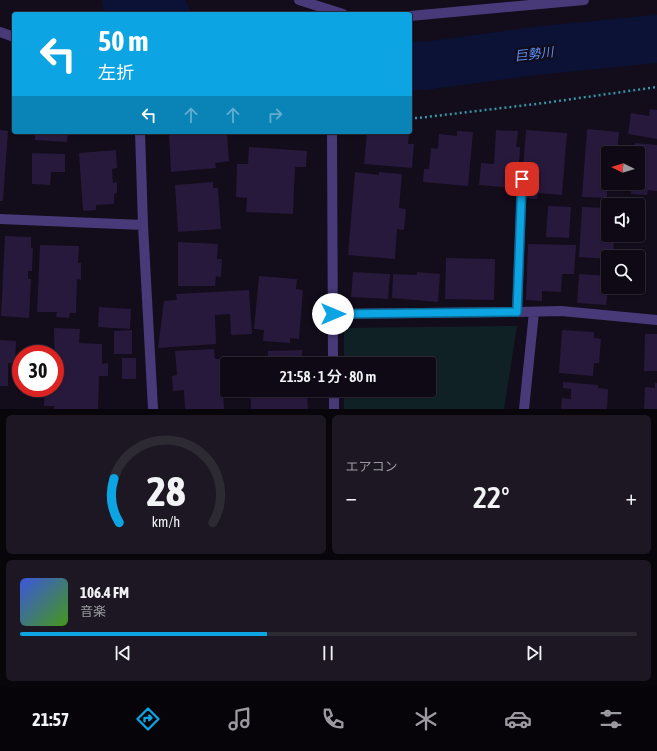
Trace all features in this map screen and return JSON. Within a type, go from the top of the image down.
[{"type":"street","points":[[299,0],[337,12]]},
{"type":"street","points":[[412,16],[584,0]]},
{"type":"street","points":[[0,32],[12,36]]},
{"type":"street","points":[[140,134],[143,225],[153,409]]},
{"type":"street","points":[[332,134],[333,357]]},
{"type":"street","points":[[517,312],[522,179]]},
{"type":"street","points":[[0,219],[143,225]]},
{"type":"street","points":[[333,314],[534,312],[561,310],[657,320]]},
{"type":"street","points":[[524,409],[534,312]]},
{"type":"street","points":[[334,397],[334,409]]},
{"type":"path","points":[[412,118],[536,104],[657,87]]},
{"type":"shaded area","points":[[517,326],[504,409],[344,409],[344,397],[436,397],[436,357],[344,357],[344,328]]},
{"type":"building","points":[[650,109],[657,110],[657,139],[628,134],[631,113],[649,116]]},
{"type":"building","points":[[587,129],[619,132],[618,146],[601,146],[601,190],[607,190],[607,198],[582,197]]},
{"type":"building","points":[[0,130],[8,131],[3,201],[0,201]]},
{"type":"building","points":[[496,130],[518,131],[516,147],[520,147],[519,166],[515,165],[514,188],[479,185],[481,163],[494,164]]},
{"type":"building","points":[[526,130],[567,133],[562,195],[538,193],[537,199],[526,198],[521,192]]},
{"type":"building","points":[[457,131],[473,132],[468,186],[423,182],[424,169],[429,169],[431,148],[438,149],[439,134],[457,136]]},
{"type":"building","points":[[35,134],[68,134],[67,142],[35,140]]},
{"type":"building","points":[[169,134],[227,134],[229,161],[215,163],[216,168],[171,172]]},
{"type":"building","points":[[367,134],[409,134],[408,144],[414,144],[412,168],[364,164]]},
{"type":"building","points":[[635,143],[657,145],[657,191],[648,190],[647,195],[631,194],[631,190],[645,190],[645,146],[635,146]]},
{"type":"building","points":[[249,147],[307,151],[306,167],[295,167],[293,214],[246,212],[247,198],[236,197],[237,164],[248,164]]},
{"type":"building","points":[[116,150],[117,168],[112,169],[113,183],[117,182],[117,193],[114,194],[114,204],[96,205],[96,210],[83,211],[79,153]]},
{"type":"building","points":[[32,153],[65,154],[65,172],[51,172],[50,185],[32,184]]},
{"type":"building","points":[[355,172],[379,175],[379,172],[402,174],[399,208],[406,209],[404,230],[397,229],[395,259],[348,255]]},
{"type":"building","points":[[213,182],[213,188],[218,188],[221,229],[178,232],[175,185]]},
{"type":"building","points":[[548,206],[571,207],[569,238],[546,237]]},
{"type":"building","points":[[582,207],[601,208],[601,242],[614,242],[613,250],[601,250],[601,259],[579,257]]},
{"type":"building","points":[[5,236],[31,237],[31,248],[33,248],[32,271],[28,271],[28,279],[31,279],[29,318],[1,316]]},
{"type":"building","points":[[178,242],[218,244],[217,259],[222,259],[221,277],[216,276],[215,286],[178,286]]},
{"type":"building","points":[[528,244],[576,245],[574,274],[562,274],[561,292],[542,291],[542,301],[526,300]]},
{"type":"building","points":[[40,245],[79,246],[78,263],[81,263],[81,280],[77,279],[76,313],[70,313],[69,318],[56,317],[57,312],[37,312]]},
{"type":"building","points":[[446,258],[495,259],[494,300],[445,299]]},
{"type":"building","points":[[353,272],[390,274],[388,299],[351,297]]},
{"type":"building","points":[[417,272],[440,274],[438,302],[392,298],[393,274],[417,275]]},
{"type":"building","points":[[579,274],[601,276],[601,294],[607,294],[606,305],[577,303]]},
{"type":"building","points":[[259,276],[297,279],[296,289],[303,290],[299,339],[290,338],[290,343],[263,341],[264,330],[254,329]]},
{"type":"building","points":[[249,290],[252,334],[231,335],[230,314],[215,315],[216,344],[158,348],[164,301],[177,300],[176,294]]},
{"type":"building","points":[[99,307],[131,309],[130,329],[98,327]]},
{"type":"building","points":[[54,328],[80,329],[79,343],[102,344],[102,364],[108,363],[108,376],[99,376],[98,409],[54,409],[54,406],[44,406],[44,397],[64,397],[64,345],[54,345]]},
{"type":"building","points":[[132,330],[132,354],[114,354],[114,331]]},
{"type":"building","points":[[562,330],[594,332],[594,338],[601,339],[599,363],[594,363],[593,376],[559,373]]},
{"type":"building","points":[[645,334],[657,334],[657,371],[644,371]]},
{"type":"building","points":[[0,340],[16,341],[16,345],[12,345],[12,363],[8,363],[8,386],[0,386]]},
{"type":"building","points":[[214,349],[215,359],[220,359],[220,397],[223,397],[224,409],[185,409],[184,390],[173,391],[172,376],[177,375],[175,351]]},
{"type":"building","points":[[302,350],[302,357],[268,357],[268,351]]},
{"type":"building","points":[[122,358],[136,358],[136,379],[122,379]]},
{"type":"building","points":[[563,382],[598,385],[598,388],[608,389],[607,409],[561,409],[562,398],[571,399],[571,389],[563,388]]},
{"type":"building","points":[[655,383],[657,383],[657,409],[644,409],[645,387],[655,388]]},
{"type":"building","points":[[250,397],[307,397],[308,409],[251,409]]},
{"type":"waterway","name":"巨勢川","points":[[126,0],[160,12]]},
{"type":"waterway","name":"巨勢川","points":[[412,65],[424,66],[535,51],[657,39]]},
{"type":"route","points":[[333,314],[517,312],[522,179]]}]
